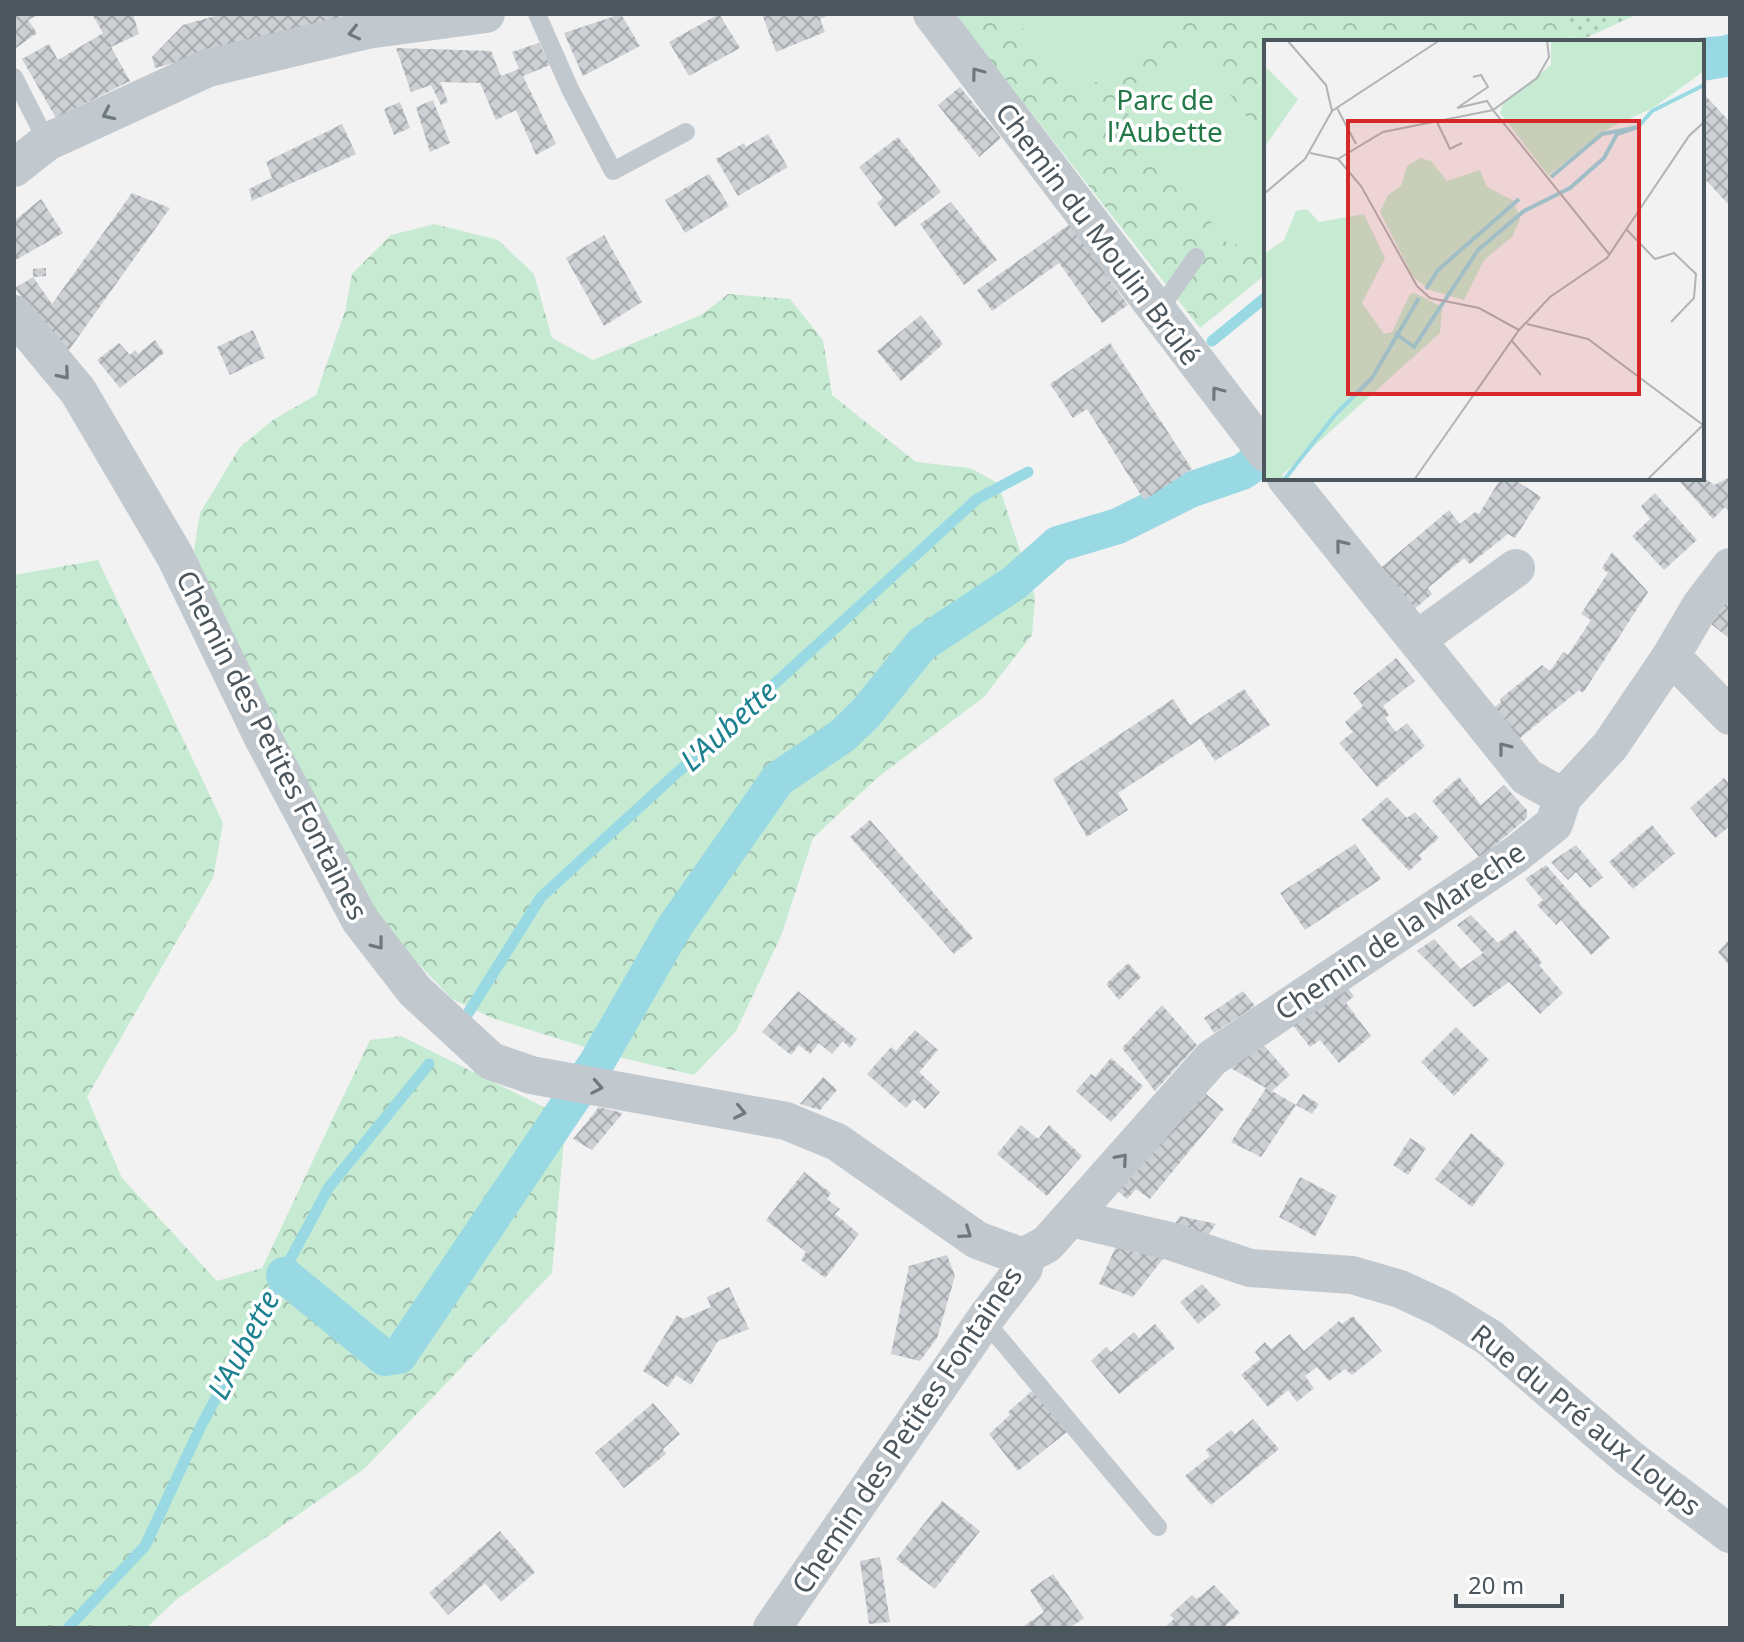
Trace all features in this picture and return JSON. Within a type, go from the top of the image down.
[{"type":"street","points":[[14,168],[47,142],[208,68],[367,30],[486,14]]},
{"type":"street","name":"Chemin du Moulin Brûlé","points":[[932,14],[1264,450]]},
{"type":"street","name":"Chemin des Petites Fontaines","points":[[14,314],[78,391],[175,556],[262,736],[360,920],[415,991],[491,1061],[531,1075],[786,1121],[837,1142],[977,1240],[1023,1257],[1024,1268],[772,1628]]},
{"type":"street","points":[[1288,480],[1527,777],[1563,797]]},
{"type":"street","name":"Chemin de la Mareche","points":[[1023,1257],[1047,1244],[1212,1058],[1515,855],[1554,824],[1563,797],[1610,746],[1671,656],[1701,605],[1730,567]]},
{"type":"street","points":[[1418,639],[1516,568]]},
{"type":"street","points":[[1671,656],[1730,716]]},
{"type":"street","name":"Rue du Pré aux Loups","points":[[1071,1218],[1170,1241],[1250,1268],[1352,1275],[1400,1289],[1441,1308],[1490,1338],[1629,1458],[1730,1534]]},
{"type":"lane","points":[[537,14],[570,89],[613,171],[686,132]]},
{"type":"lane","points":[[14,77],[47,142]]},
{"type":"lane","points":[[1157,313],[1196,257]]},
{"type":"lane","points":[[985,1321],[1158,1527]]},
{"type":"green space","name":"Parc de l'Aubette","points":[[954,14],[1564,14],[1576,40],[1264,40],[1264,276],[1200,328]]},
{"type":"green space","points":[[1012,14],[1182,14],[1077,97]]},
{"type":"green space","points":[[1564,14],[1638,14],[1581,40],[1576,40]]},
{"type":"green space","points":[[1190,42],[1264,139],[1264,223],[1231,248],[1116,98]]},
{"type":"green space","points":[[434,224],[498,240],[534,274],[552,338],[593,360],[701,315],[728,294],[790,299],[823,340],[832,395],[916,462],[970,468],[998,483],[1035,597],[1032,635],[984,697],[877,778],[813,838],[781,936],[736,1031],[694,1075],[610,1055],[492,1018],[452,999],[392,936],[325,827],[220,622],[194,550],[200,513],[240,447],[273,420],[316,395],[345,311],[352,274],[391,235]]},
{"type":"green space","points":[[98,560],[223,823],[213,878],[87,1097],[122,1178],[217,1281],[262,1268],[370,1040],[401,1036],[566,1118],[552,1273],[364,1469],[177,1599],[146,1628],[14,1628],[14,575]]},
{"type":"building","points":[[14,14],[40,14],[28,20],[37,33],[16,48]]},
{"type":"building","points":[[92,14],[133,14],[139,34],[111,47],[130,81],[56,118],[22,59],[49,44],[58,60],[103,33]]},
{"type":"building","points":[[222,14],[340,14],[341,19],[155,68],[152,57],[183,25]]},
{"type":"building","points":[[621,14],[640,46],[583,76],[564,33]]},
{"type":"building","points":[[719,14],[740,48],[689,76],[669,42]]},
{"type":"building","points":[[762,14],[831,14],[820,19],[825,32],[776,52]]},
{"type":"building","points":[[539,43],[550,65],[523,76],[556,144],[536,155],[516,110],[496,120],[480,83],[440,82],[448,102],[441,105],[431,85],[411,92],[396,48],[491,51],[501,76],[519,69],[512,52]]},
{"type":"building","points":[[960,87],[1001,138],[979,157],[938,105]]},
{"type":"building","points":[[1704,94],[1730,122],[1730,206],[1704,178]]},
{"type":"building","points":[[433,100],[450,143],[430,152],[416,107]]},
{"type":"building","points":[[400,102],[410,128],[394,135],[384,109]]},
{"type":"building","points":[[342,124],[356,154],[252,201],[249,189],[272,178],[266,162]]},
{"type":"building","points":[[768,134],[788,167],[738,196],[716,159]]},
{"type":"building","points":[[898,137],[941,192],[895,227],[877,203],[883,198],[859,167]]},
{"type":"building","points":[[709,174],[729,206],[685,233],[665,200]]},
{"type":"building","points":[[132,193],[170,208],[64,357],[15,288],[33,277],[52,304]]},
{"type":"building","points":[[41,199],[63,233],[14,261],[14,221]]},
{"type":"building","points":[[951,202],[997,260],[964,285],[920,224]]},
{"type":"building","points":[[1070,224],[1128,305],[1102,323],[1059,263],[992,311],[977,290]]},
{"type":"building","points":[[604,235],[642,302],[604,326],[566,258]]},
{"type":"building","points":[[46,268],[46,276],[33,277],[33,269]]},
{"type":"building","points":[[921,315],[943,344],[901,381],[877,351]]},
{"type":"building","points":[[253,330],[265,358],[230,375],[217,347]]},
{"type":"building","points":[[155,340],[164,353],[120,388],[97,360],[119,343],[130,355],[135,350],[138,354]]},
{"type":"building","points":[[1110,343],[1192,469],[1144,500],[1087,409],[1073,418],[1050,384]]},
{"type":"building","points":[[1730,477],[1730,513],[1725,507],[1713,519],[1680,482],[1704,480],[1704,478],[1714,485]]},
{"type":"building","points":[[1500,480],[1515,480],[1541,497],[1515,538],[1508,534],[1470,564],[1464,558],[1428,588],[1432,594],[1411,612],[1377,571],[1449,510],[1460,524],[1475,512],[1479,514]]},
{"type":"building","points":[[1655,493],[1697,540],[1664,570],[1632,536],[1650,519],[1641,506]]},
{"type":"building","points":[[1612,552],[1648,592],[1583,693],[1579,690],[1520,738],[1491,710],[1542,665],[1550,671],[1563,652],[1568,655],[1591,620],[1581,614],[1608,573],[1602,568]]},
{"type":"building","points":[[1730,597],[1730,639],[1711,624]]},
{"type":"building","points":[[1396,658],[1415,681],[1383,706],[1389,715],[1385,718],[1396,732],[1407,723],[1425,746],[1377,787],[1339,743],[1353,732],[1345,722],[1363,706],[1353,693]]},
{"type":"building","points":[[1244,689],[1270,725],[1215,761],[1200,739],[1118,793],[1128,810],[1087,837],[1053,779],[1173,699],[1190,725]]},
{"type":"building","points":[[1459,777],[1481,805],[1504,785],[1527,810],[1527,818],[1480,858],[1432,801]]},
{"type":"building","points":[[1724,778],[1730,785],[1730,826],[1715,838],[1690,808]]},
{"type":"building","points":[[1387,797],[1407,818],[1415,812],[1439,838],[1419,855],[1422,859],[1409,871],[1361,820]]},
{"type":"building","points":[[870,820],[973,938],[954,954],[850,837]]},
{"type":"building","points":[[1652,825],[1675,853],[1633,889],[1609,862]]},
{"type":"building","points":[[1355,844],[1381,879],[1305,930],[1280,893]]},
{"type":"building","points":[[1576,845],[1603,877],[1590,888],[1576,872],[1568,880],[1551,862]]},
{"type":"building","points":[[1546,865],[1610,938],[1591,955],[1561,920],[1556,925],[1537,905],[1543,900],[1525,879]]},
{"type":"building","points":[[1471,915],[1498,943],[1515,930],[1542,962],[1539,965],[1563,993],[1540,1014],[1509,982],[1474,1007],[1417,951],[1434,939],[1461,969],[1483,953],[1457,925]]},
{"type":"building","points":[[1728,941],[1730,962],[1728,964],[1718,952]]},
{"type":"building","points":[[1128,963],[1141,977],[1119,1000],[1106,984]]},
{"type":"building","points":[[1342,981],[1354,996],[1346,1003],[1371,1036],[1339,1063],[1320,1040],[1310,1047],[1288,1019]]},
{"type":"building","points":[[798,991],[857,1039],[850,1048],[843,1041],[832,1054],[819,1043],[810,1054],[799,1045],[791,1055],[762,1032]]},
{"type":"building","points":[[1243,991],[1255,1006],[1214,1033],[1204,1018]]},
{"type":"building","points":[[1162,1005],[1197,1045],[1155,1091],[1122,1048]]},
{"type":"building","points":[[1456,1027],[1489,1060],[1454,1096],[1421,1062]]},
{"type":"building","points":[[915,1030],[938,1050],[919,1072],[940,1092],[925,1109],[914,1099],[906,1108],[867,1074],[891,1047],[896,1051]]},
{"type":"building","points":[[1260,1041],[1290,1075],[1272,1091],[1296,1105],[1261,1157],[1231,1142],[1266,1088],[1227,1066]]},
{"type":"building","points":[[1111,1058],[1143,1086],[1111,1122],[1076,1091],[1091,1074],[1095,1077]]},
{"type":"building","points":[[823,1077],[837,1090],[820,1110],[800,1104]]},
{"type":"building","points":[[1199,1088],[1224,1109],[1150,1199],[1136,1189],[1127,1199],[1112,1186]]},
{"type":"building","points":[[1303,1094],[1319,1104],[1312,1114],[1296,1105]]},
{"type":"building","points":[[599,1107],[623,1113],[592,1150],[573,1139]]},
{"type":"building","points":[[1021,1125],[1038,1139],[1049,1125],[1082,1156],[1047,1196],[997,1154]]},
{"type":"building","points":[[1471,1133],[1505,1163],[1472,1207],[1435,1179]]},
{"type":"building","points":[[1410,1138],[1426,1148],[1408,1175],[1393,1165]]},
{"type":"building","points":[[804,1172],[831,1193],[827,1199],[840,1209],[835,1214],[859,1234],[825,1278],[801,1260],[806,1252],[766,1220]]},
{"type":"building","points":[[1300,1177],[1337,1196],[1315,1236],[1279,1217]]},
{"type":"building","points":[[1180,1216],[1216,1224],[1205,1240],[1170,1231]]},
{"type":"building","points":[[1117,1244],[1138,1254],[1143,1244],[1170,1250],[1133,1297],[1099,1284]]},
{"type":"building","points":[[947,1255],[955,1276],[937,1338],[920,1361],[891,1354],[909,1266]]},
{"type":"building","points":[[1202,1284],[1221,1305],[1198,1324],[1180,1302]]},
{"type":"building","points":[[729,1287],[749,1329],[718,1341],[691,1385],[676,1375],[668,1387],[643,1371],[677,1315],[683,1319],[711,1307],[707,1297]]},
{"type":"building","points":[[1353,1316],[1382,1351],[1352,1375],[1345,1369],[1329,1381],[1317,1367],[1305,1376],[1314,1388],[1297,1402],[1288,1390],[1268,1407],[1241,1375],[1260,1359],[1255,1352],[1265,1342],[1271,1349],[1290,1334],[1304,1351],[1339,1321],[1342,1324]]},
{"type":"building","points":[[1155,1324],[1175,1348],[1119,1394],[1091,1361],[1106,1347],[1111,1352],[1134,1332],[1139,1338]]},
{"type":"building","points":[[1033,1390],[1067,1432],[1018,1471],[989,1434]]},
{"type":"building","points":[[653,1403],[680,1434],[663,1449],[666,1454],[624,1488],[595,1453]]},
{"type":"building","points":[[1253,1419],[1279,1449],[1211,1505],[1185,1476],[1210,1456],[1206,1450],[1231,1430],[1235,1434]]},
{"type":"building","points":[[942,1501],[980,1531],[935,1589],[896,1559]]},
{"type":"building","points":[[500,1531],[535,1572],[501,1602],[485,1583],[448,1615],[429,1593]]},
{"type":"building","points":[[880,1557],[890,1622],[869,1624],[860,1561]]},
{"type":"building","points":[[1053,1574],[1084,1618],[1069,1628],[1021,1628],[1044,1612],[1030,1590]]},
{"type":"building","points":[[1214,1585],[1240,1613],[1223,1628],[1164,1628],[1174,1619],[1170,1615],[1192,1595],[1197,1599]]},
{"type":"waterway","name":"L'Aubette","points":[[1704,43],[1730,41]]},
{"type":"waterway","points":[[1704,63],[1726,59],[1730,52]]},
{"type":"waterway","name":"L'Aubette","points":[[1212,341],[1264,299]]},
{"type":"waterway","points":[[284,1275],[385,1358],[399,1356],[597,1062],[675,926],[778,779],[842,736],[865,714],[922,644],[1014,583],[1058,544],[1118,526],[1190,490],[1242,472],[1264,456]]},
{"type":"waterway","name":"L'Aubette","points":[[467,1015],[541,897],[977,499],[1028,472]]},
{"type":"waterway","name":"L'Aubette","points":[[68,1628],[145,1546],[201,1426],[329,1187],[429,1064]]}]
